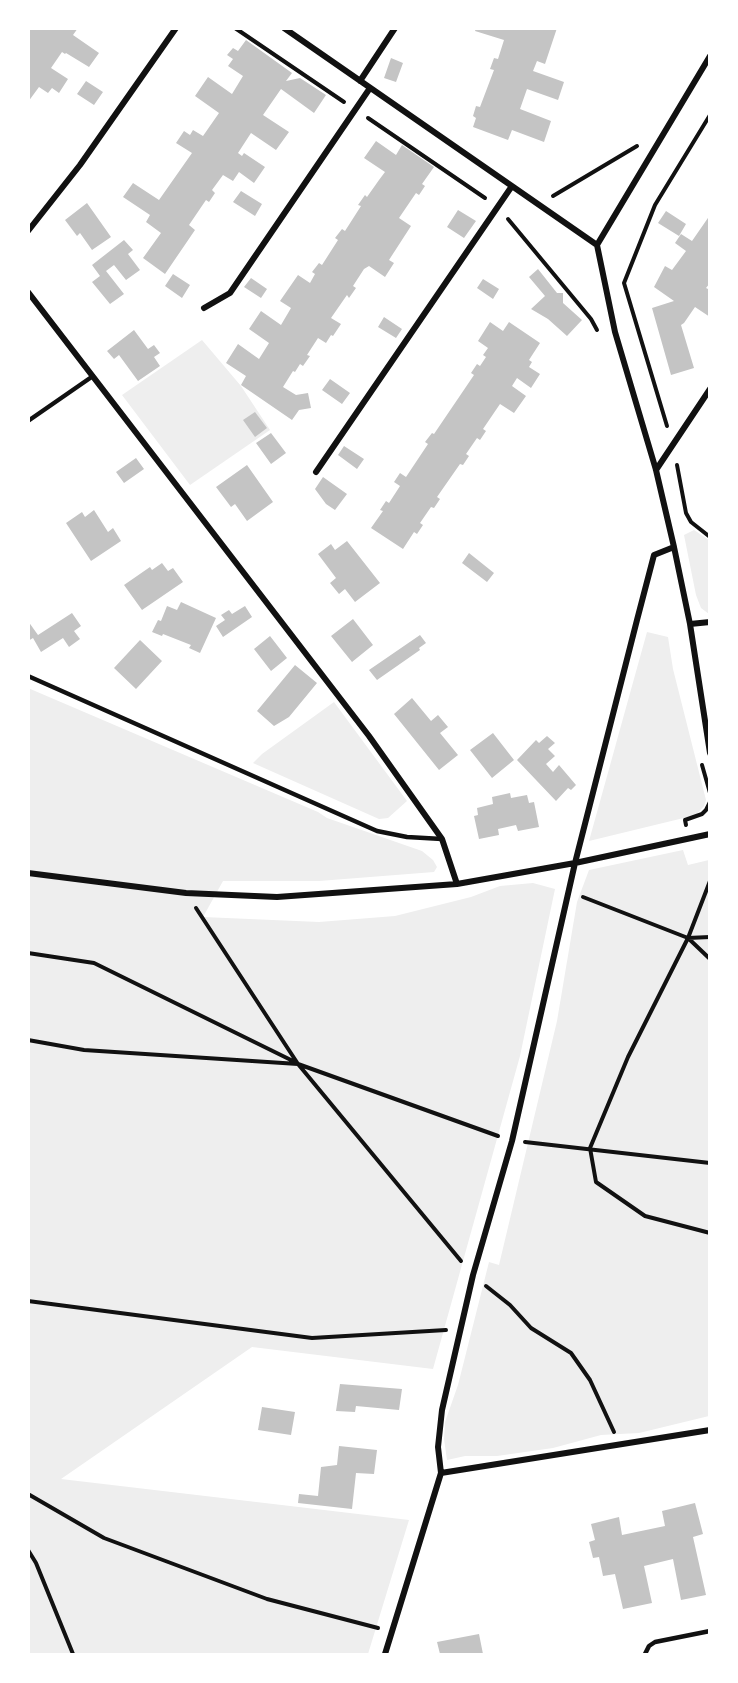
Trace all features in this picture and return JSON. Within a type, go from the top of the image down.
[{"type":"street","points":[[28,231],[80,165],[176,28]]},
{"type":"street","points":[[284,28],[597,245]]},
{"type":"street","points":[[360,81],[395,28]]},
{"type":"street","points":[[710,56],[597,245],[615,332],[656,470],[674,547],[690,624],[710,753]]},
{"type":"street","points":[[204,308],[230,293],[370,88]]},
{"type":"street","points":[[316,472],[512,186]]},
{"type":"street","points":[[28,292],[369,736],[442,839],[457,884]]},
{"type":"street","points":[[656,470],[710,389]]},
{"type":"street","points":[[385,1654],[441,1473],[438,1447],[442,1410],[473,1275],[512,1141],[575,863],[654,555],[674,547]]},
{"type":"street","points":[[690,624],[710,622]]},
{"type":"street","points":[[28,873],[186,893],[278,897],[457,884],[575,863],[710,834]]},
{"type":"street","points":[[441,1473],[710,1430]]},
{"type":"lane","points":[[28,421],[93,376]]},
{"type":"lane","points":[[28,676],[377,831],[407,837],[442,839]]},
{"type":"lane","points":[[645,1654],[655,1642],[710,1631]]},
{"type":"path","points":[[235,28],[498,207],[591,319],[599,334]]},
{"type":"path","points":[[710,116],[655,205],[624,283],[673,445],[686,513],[691,522],[710,537]]},
{"type":"path","points":[[540,205],[638,146]]},
{"type":"path","points":[[701,759],[710,793]]},
{"type":"path","points":[[710,881],[688,938],[628,1057],[590,1148],[596,1182],[645,1216],[710,1233]]},
{"type":"path","points":[[569,892],[688,938],[710,959]]},
{"type":"path","points":[[186,893],[298,1064],[473,1275],[510,1305],[531,1328],[571,1353],[590,1380],[621,1445]]},
{"type":"path","points":[[688,938],[710,937]]},
{"type":"path","points":[[28,952],[94,963],[298,1064],[512,1141],[710,1163]]},
{"type":"path","points":[[28,1040],[84,1050],[298,1064]]},
{"type":"path","points":[[28,1301],[312,1338],[461,1329]]},
{"type":"path","points":[[28,1494],[104,1538],[267,1599],[393,1632]]},
{"type":"path","points":[[28,1550],[36,1563],[73,1654]]},
{"type":"shaded area","points":[[202,340],[241,386],[270,430],[190,485],[122,395]]},
{"type":"shaded area","points":[[694,530],[709,540],[709,614],[701,608],[696,595],[684,535]]},
{"type":"shaded area","points":[[647,632],[668,637],[673,669],[706,800],[696,815],[589,841]]},
{"type":"shaded area","points":[[28,688],[318,812],[327,818],[422,851],[433,860],[437,867],[434,872],[319,881],[223,881],[203,917],[319,922],[395,916],[471,897],[500,886],[533,883],[555,889],[520,1056],[433,1369],[252,1347],[61,1479],[409,1520],[368,1654],[29,1654]]},
{"type":"shaded area","points":[[334,702],[407,801],[388,818],[379,819],[253,763]]},
{"type":"shaded area","points":[[683,850],[688,865],[709,860],[709,1416],[639,1433],[601,1435],[553,1448],[497,1456],[465,1456],[447,1460],[444,1439],[445,1422],[458,1385],[489,1262],[499,1265],[557,1021],[577,902],[589,870]]},
{"type":"building","points":[[28,28],[78,28],[73,35],[99,53],[89,67],[62,52],[51,68],[68,79],[59,93],[52,88],[48,93],[39,87],[28,102],[28,33],[30,31]]},
{"type":"building","points":[[476,28],[557,28],[545,64],[537,61],[533,71],[564,82],[558,100],[527,89],[520,109],[551,121],[544,142],[512,130],[508,140],[473,127],[476,106],[480,107],[494,70],[490,69],[494,58],[498,59],[504,40],[475,31]]},
{"type":"building","points":[[246,40],[292,73],[286,81],[300,78],[326,95],[314,113],[281,89],[263,115],[289,132],[276,150],[251,133],[238,153],[242,156],[244,153],[265,167],[254,183],[239,172],[233,181],[223,175],[212,190],[215,193],[209,202],[206,200],[189,225],[195,230],[165,274],[143,258],[161,233],[146,222],[150,215],[123,197],[133,183],[159,200],[192,153],[176,143],[184,131],[190,135],[193,130],[203,136],[219,113],[195,96],[208,77],[232,94],[243,76],[228,66],[233,59],[227,55],[233,48],[238,51]]},
{"type":"building","points":[[391,58],[403,63],[396,82],[384,78]]},
{"type":"building","points":[[86,81],[103,92],[94,105],[77,94]]},
{"type":"building","points":[[376,141],[396,155],[402,145],[434,167],[422,184],[425,186],[419,195],[416,193],[399,218],[411,226],[389,260],[394,263],[385,277],[369,266],[364,269],[353,286],[356,288],[349,298],[347,295],[331,318],[341,324],[333,336],[331,335],[326,343],[318,338],[303,366],[300,364],[295,372],[293,371],[283,387],[296,395],[308,393],[311,408],[299,410],[292,420],[241,385],[246,376],[226,363],[238,344],[259,359],[269,343],[249,329],[261,311],[281,325],[291,308],[280,301],[298,275],[310,283],[315,274],[312,272],[319,263],[322,265],[338,240],[335,238],[342,229],[345,231],[361,206],[358,205],[365,195],[367,197],[385,172],[364,158]]},
{"type":"building","points":[[241,191],[262,204],[255,216],[233,202]]},
{"type":"building","points":[[87,203],[111,237],[92,250],[80,233],[77,236],[65,220]]},
{"type":"building","points":[[458,210],[476,221],[464,238],[447,227]]},
{"type":"building","points":[[666,211],[686,224],[679,236],[658,223]]},
{"type":"building","points":[[710,215],[710,283],[706,288],[710,290],[710,317],[695,307],[681,325],[694,368],[671,375],[652,308],[674,301],[654,287],[665,266],[672,270],[686,251],[675,243],[681,234],[692,241]]},
{"type":"building","points":[[124,240],[133,250],[128,254],[140,270],[126,280],[114,265],[106,271],[124,294],[110,304],[92,282],[100,276],[92,265]]},
{"type":"building","points":[[538,269],[557,293],[563,293],[563,303],[582,320],[567,336],[548,319],[531,309],[545,296],[529,277]]},
{"type":"building","points":[[173,274],[190,285],[182,298],[165,286]]},
{"type":"building","points":[[251,278],[267,289],[261,298],[244,287]]},
{"type":"building","points":[[483,279],[499,289],[493,299],[477,288]]},
{"type":"building","points":[[384,317],[402,329],[396,338],[378,327]]},
{"type":"building","points":[[490,322],[503,331],[509,322],[540,343],[529,360],[532,362],[529,367],[540,374],[531,388],[517,378],[512,386],[526,396],[514,413],[500,404],[483,429],[486,431],[480,440],[477,438],[466,454],[469,456],[463,465],[460,464],[437,497],[440,499],[434,508],[431,507],[420,523],[423,525],[417,534],[414,532],[403,549],[371,528],[383,511],[380,510],[386,501],[389,503],[400,486],[394,482],[400,473],[406,477],[428,444],[425,442],[432,433],[434,434],[474,375],[471,373],[477,364],[480,366],[486,357],[483,355],[488,348],[478,341]]},
{"type":"building","points":[[134,330],[148,349],[154,345],[160,353],[154,357],[160,366],[138,381],[119,355],[114,359],[107,351]]},
{"type":"building","points":[[330,379],[350,393],[342,404],[322,390]]},
{"type":"building","points":[[255,412],[267,428],[255,437],[243,420]]},
{"type":"building","points":[[271,433],[286,453],[271,464],[256,443]]},
{"type":"building","points":[[344,446],[364,459],[357,469],[338,455]]},
{"type":"building","points":[[136,458],[144,469],[124,483],[116,472]]},
{"type":"building","points":[[247,465],[273,502],[247,521],[235,504],[231,507],[216,487]]},
{"type":"building","points":[[323,477],[347,494],[335,510],[326,504],[315,489]]},
{"type":"building","points":[[94,510],[108,532],[113,528],[121,541],[91,561],[66,523],[82,512],[85,517]]},
{"type":"building","points":[[347,541],[380,583],[355,602],[345,589],[339,594],[330,583],[336,578],[318,554],[331,544],[335,550]]},
{"type":"building","points":[[469,553],[494,573],[487,582],[462,563]]},
{"type":"building","points":[[162,563],[168,571],[173,568],[183,582],[142,610],[124,585],[150,567],[152,570]]},
{"type":"building","points":[[181,602],[216,618],[200,653],[189,648],[191,645],[152,632],[158,620],[161,621],[167,606],[177,610]]},
{"type":"building","points":[[245,606],[252,617],[223,637],[216,626],[225,620],[221,615],[229,610],[232,614]]},
{"type":"building","points":[[72,613],[81,626],[74,631],[80,639],[69,647],[63,638],[41,652],[33,638],[28,641],[28,621],[38,635]]},
{"type":"building","points":[[353,619],[373,645],[352,662],[331,636]]},
{"type":"building","points":[[420,635],[426,643],[419,648],[420,650],[377,680],[369,670]]},
{"type":"building","points":[[270,636],[287,658],[271,671],[254,649]]},
{"type":"building","points":[[140,640],[162,661],[136,689],[114,668]]},
{"type":"building","points":[[295,665],[317,683],[289,717],[274,726],[257,711]]},
{"type":"building","points":[[412,698],[431,721],[438,715],[448,727],[440,733],[458,755],[439,770],[394,714]]},
{"type":"building","points":[[493,733],[514,760],[492,778],[470,750]]},
{"type":"building","points":[[547,736],[555,743],[548,749],[555,756],[546,764],[553,772],[559,765],[576,785],[571,790],[568,788],[556,801],[517,760],[536,740],[539,743]]},
{"type":"building","points":[[510,793],[511,798],[527,795],[529,803],[534,802],[539,827],[518,831],[516,825],[498,829],[499,835],[479,839],[474,816],[478,815],[477,808],[493,804],[492,797]]},
{"type":"building","points":[[340,1384],[402,1389],[399,1410],[356,1406],[355,1412],[336,1411]]},
{"type":"building","points":[[262,1407],[295,1412],[291,1435],[258,1430]]},
{"type":"building","points":[[339,1446],[377,1450],[374,1474],[356,1473],[352,1509],[298,1503],[299,1494],[318,1496],[321,1467],[337,1465]]},
{"type":"building","points":[[695,1503],[703,1534],[693,1537],[706,1595],[681,1600],[673,1559],[644,1566],[652,1603],[623,1609],[615,1574],[603,1576],[599,1557],[593,1558],[589,1542],[595,1540],[591,1524],[619,1517],[622,1535],[665,1526],[662,1511]]},
{"type":"building","points":[[479,1634],[483,1654],[440,1654],[437,1642]]}]
